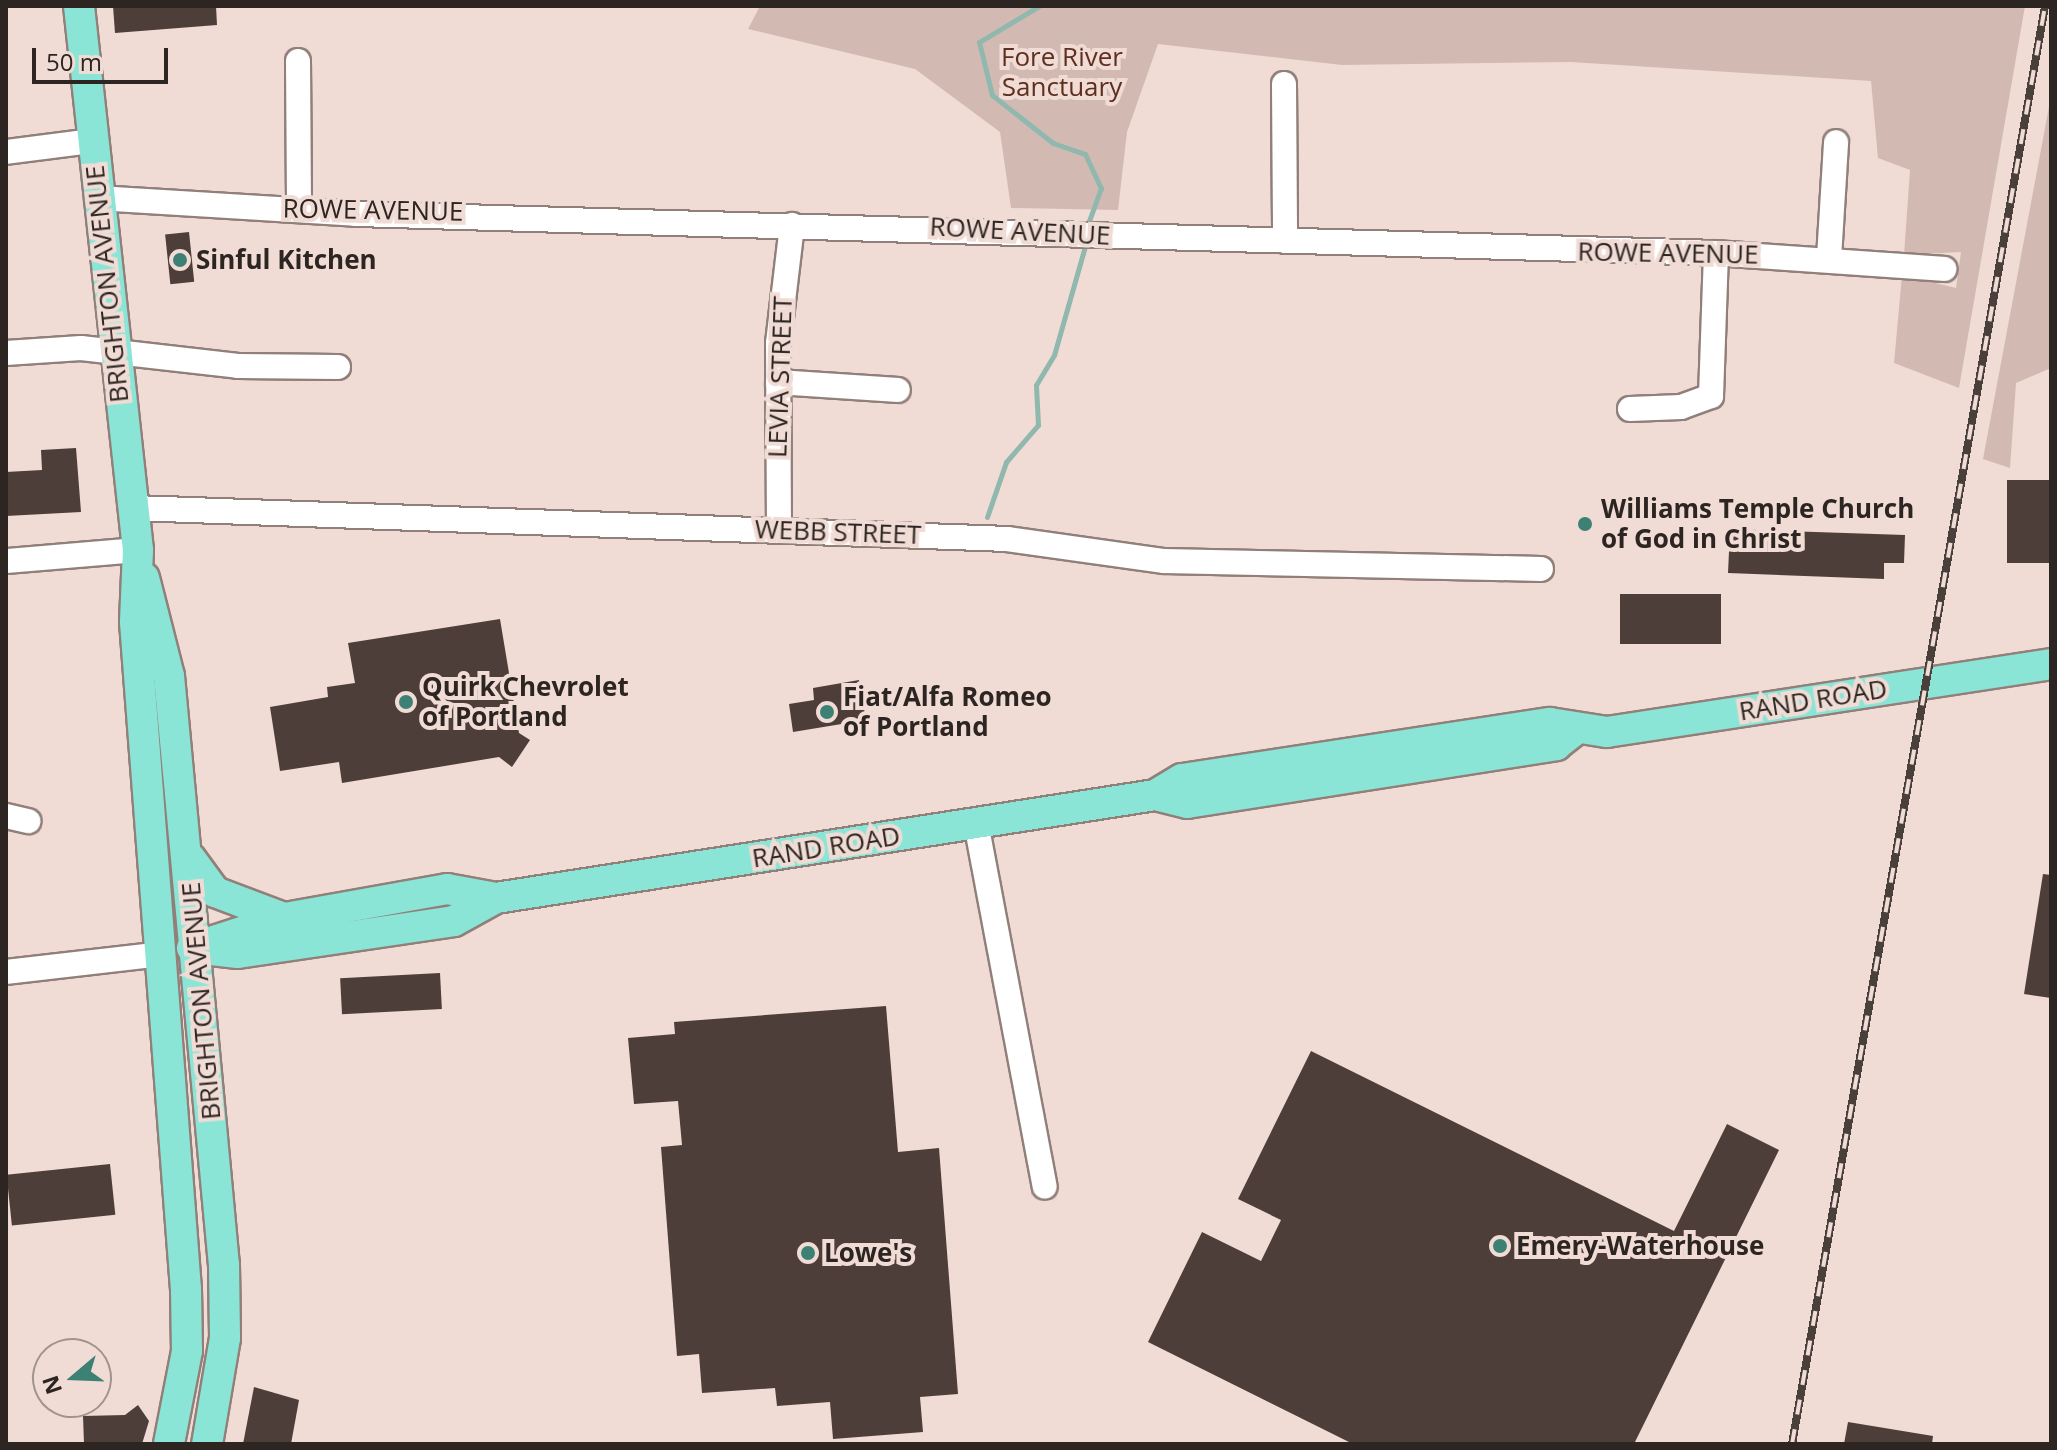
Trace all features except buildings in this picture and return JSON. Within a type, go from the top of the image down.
[{"type":"main road","name":"BRIGHTON AVENUE","points":[[79,6],[112,353],[138,555],[135,622],[187,1320],[169,1444]]},
{"type":"main road","name":"BRIGHTON AVENUE","points":[[138,555],[169,676],[189,857],[194,948],[226,1288],[207,1444]]},
{"type":"main road","name":"RAND ROAD","points":[[162,954],[194,948],[285,918],[447,889],[496,898],[1155,795],[1187,803],[1556,745],[1575,730],[1607,732],[2051,664]]},
{"type":"main road","points":[[189,857],[215,892],[285,918]]},
{"type":"main road","name":"RAND ROAD","points":[[194,948],[238,953],[454,921],[496,898]]},
{"type":"street","points":[[298,61],[299,209]]},
{"type":"street","points":[[1284,84],[1285,241]]},
{"type":"street","points":[[6,152],[92,141]]},
{"type":"street","points":[[1829,258],[1836,142]]},
{"type":"street","name":"ROWE AVENUE","points":[[97,198],[299,209],[1716,253],[1829,258],[1944,269]]},
{"type":"street","name":"LEVIA STREET","points":[[779,530],[778,382],[792,225]]},
{"type":"street","points":[[1630,409],[1681,407],[1711,396],[1716,253]]},
{"type":"street","points":[[6,353],[112,353],[338,367]]},
{"type":"street","points":[[778,382],[898,390]]},
{"type":"street","name":"WEBB STREET","points":[[134,508],[1007,539],[1164,561],[1541,569]]},
{"type":"street","points":[[6,561],[138,555]]},
{"type":"street","points":[[976,823],[1045,1187]]},
{"type":"street","points":[[6,972],[162,954]]},
{"type":"green space","name":"Fore River Sanctuary","points":[[760,6],[2025,6],[1959,388],[1894,363],[1902,275],[1956,288],[1961,252],[1904,255],[1910,170],[1878,158],[1871,81],[1571,62],[1342,65],[1158,44],[1127,132],[1118,210],[1011,208],[1000,132],[915,69],[748,29]]},
{"type":"green space","points":[[2051,96],[2051,368],[2016,383],[2010,468],[1983,459]]},
{"type":"waterway","points":[[1039,6],[979,42],[992,95],[1053,143],[1085,154],[1101,188],[1088,224]]},
{"type":"waterway","points":[[987,517],[1006,462],[1038,425],[1036,385],[1054,355],[1085,246]]},
{"type":"railway","points":[[1792,1444],[2045,6]]},
{"type":"place","name":"Sinful Kitchen","points":[[180,260]]},
{"type":"place","name":"Williams Temple Church of God in Christ","points":[[1585,524]]},
{"type":"place","name":"Quirk Chevrolet of Portland","points":[[406,702]]},
{"type":"place","name":"Fiat/Alfa Romeo of Portland","points":[[827,712]]},
{"type":"place","name":"Emery-Waterhouse","points":[[1500,1246]]},
{"type":"place","name":"Lowe's","points":[[808,1253]]}]
